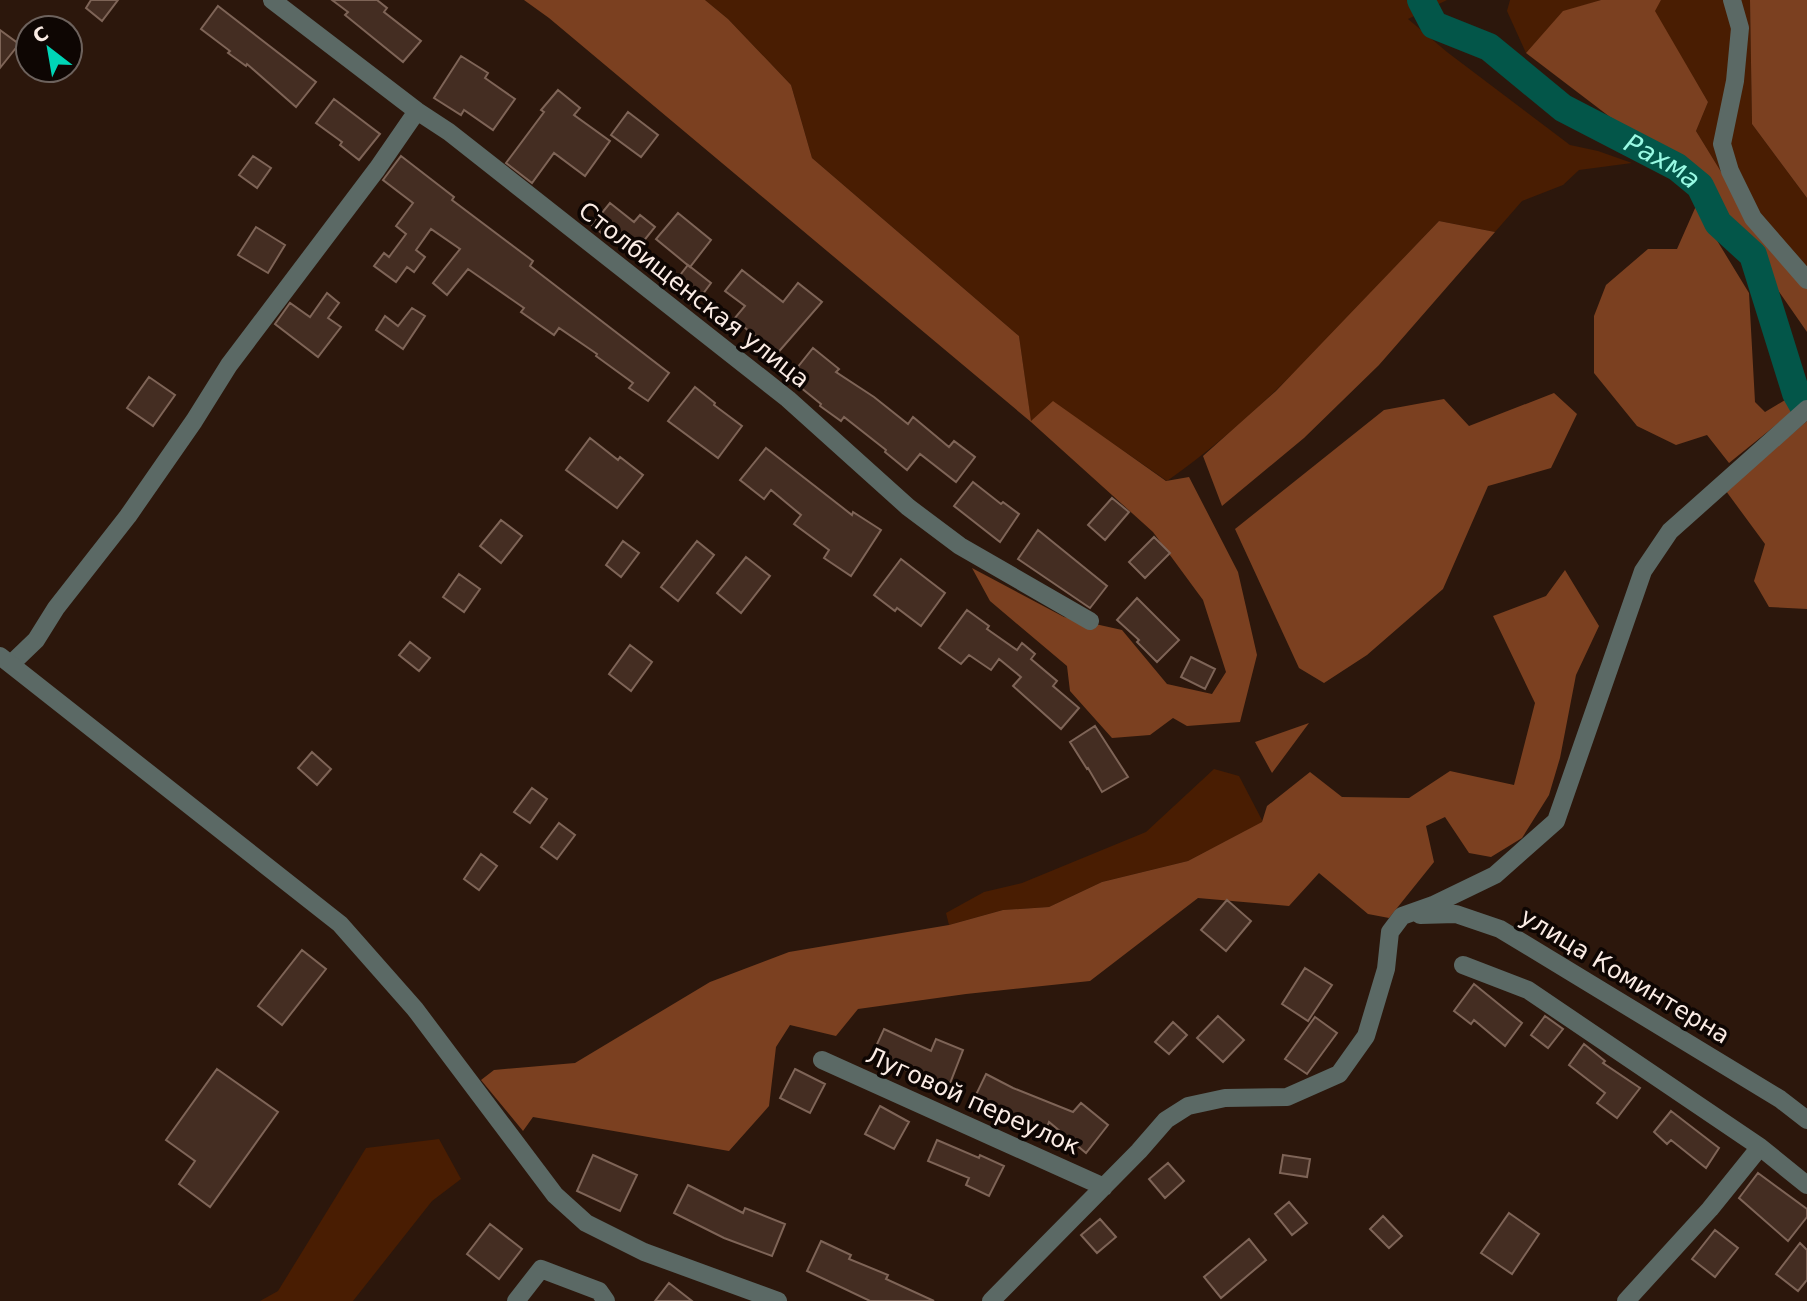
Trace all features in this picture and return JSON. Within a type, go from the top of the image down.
[{"type":"street","name":"Столбищенская улица","points":[[272,0],[417,111],[449,132],[788,399],[908,507],[960,546],[1090,621]]},
{"type":"street","points":[[1732,0],[1740,28],[1735,80],[1722,144],[1730,172],[1753,218],[1807,280]]},
{"type":"street","points":[[417,111],[377,169],[229,365],[128,516],[56,608],[36,640],[5,660],[340,924],[415,1009],[555,1195],[586,1223],[645,1252],[778,1301]]},
{"type":"street","points":[[992,1301],[1166,1120],[1188,1106],[1225,1098],[1287,1097],[1339,1074],[1366,1036],[1386,969],[1390,932],[1402,916],[1433,905],[1495,875],[1556,821],[1643,571],[1670,531],[1807,409]]},
{"type":"street","name":"улица Коминтерна","points":[[1402,916],[1456,914],[1500,929],[1780,1099],[1807,1120]]},
{"type":"street","points":[[1463,965],[1528,990],[1760,1147],[1807,1185]]},
{"type":"street","name":"Луговой переулок","points":[[822,1060],[1104,1187]]},
{"type":"street","points":[[1626,1301],[1710,1209],[1760,1147]]},
{"type":"street","points":[[516,1301],[541,1269],[599,1291],[606,1301]]},
{"type":"shaded area","points":[[524,0],[705,0],[728,19],[791,85],[812,158],[1019,336],[1031,421],[1053,401],[1166,481],[1189,477],[1238,572],[1257,655],[1240,722],[1187,726],[1173,718],[1150,735],[1112,738],[1070,691],[1067,666],[990,601],[972,568],[1064,617],[1122,630],[1167,684],[1212,694],[1226,672],[1203,600],[1153,532],[1031,422],[549,18]]},
{"type":"shaded area","points":[[705,0],[1447,0],[1408,19],[1447,52],[1570,145],[1632,163],[1579,170],[1563,185],[1522,201],[1495,232],[1439,221],[1275,391],[1205,453],[1167,481],[1053,402],[1031,422],[1019,336],[812,158],[791,85],[728,19]]},
{"type":"shaded area","points":[[1510,0],[1601,0],[1563,12],[1526,53],[1507,11]]},
{"type":"shaded area","points":[[1601,0],[1661,0],[1655,11],[1708,102],[1696,131],[1747,214],[1807,284],[1807,332],[1739,234],[1720,216],[1696,168],[1610,117],[1526,53],[1563,11]]},
{"type":"shaded area","points":[[1661,0],[1750,0],[1752,124],[1807,198],[1807,284],[1747,214],[1696,131],[1708,102],[1654,11]]},
{"type":"shaded area","points":[[1750,0],[1807,0],[1807,198],[1752,124]]},
{"type":"shaded area","points":[[1696,206],[1749,293],[1755,402],[1765,412],[1807,387],[1807,400],[1729,463],[1707,435],[1676,445],[1637,426],[1594,373],[1594,316],[1606,285],[1648,249],[1677,249]]},
{"type":"shaded area","points":[[1439,221],[1495,232],[1379,365],[1304,438],[1222,506],[1203,456],[1276,391]]},
{"type":"shaded area","points":[[1554,393],[1577,414],[1551,468],[1488,486],[1443,589],[1367,655],[1324,683],[1299,668],[1235,529],[1384,410],[1444,399],[1469,426]]},
{"type":"shaded area","points":[[1807,421],[1807,609],[1769,607],[1754,581],[1765,544],[1726,491]]},
{"type":"shaded area","points":[[1565,570],[1599,626],[1576,675],[1560,758],[1549,795],[1522,838],[1491,857],[1469,853],[1445,817],[1426,826],[1434,862],[1389,918],[1368,914],[1319,873],[1289,906],[1198,898],[1090,981],[858,1009],[836,1036],[790,1025],[776,1047],[769,1106],[729,1151],[533,1117],[523,1131],[481,1080],[494,1070],[575,1063],[710,982],[789,952],[949,925],[1003,910],[1049,907],[1102,882],[1188,861],[1262,822],[1267,806],[1310,772],[1342,797],[1409,798],[1450,771],[1514,785],[1535,703],[1493,616],[1546,596]]},
{"type":"shaded area","points":[[1309,723],[1272,773],[1255,742]]},
{"type":"shaded area","points":[[1214,769],[1239,776],[1263,822],[1188,861],[1102,882],[1049,907],[1003,910],[949,925],[946,913],[984,892],[1022,883],[1146,832]]},
{"type":"shaded area","points":[[439,1139],[461,1179],[432,1201],[353,1301],[260,1301],[278,1291],[366,1148]]},
{"type":"building","points":[[91,0],[118,0],[102,21],[86,8]]},
{"type":"building","points":[[332,0],[377,0],[387,8],[384,12],[421,41],[403,62],[345,15],[348,12]]},
{"type":"building","points":[[218,6],[316,82],[296,107],[247,64],[246,66],[228,53],[230,51],[201,29]]},
{"type":"building","points":[[0,30],[14,40],[14,50],[0,68]]},
{"type":"building","points":[[461,56],[488,73],[485,78],[515,99],[493,130],[464,110],[461,115],[434,98]]},
{"type":"building","points":[[558,90],[580,108],[574,115],[610,141],[585,176],[554,153],[532,183],[506,163],[544,112],[541,110]]},
{"type":"building","points":[[334,99],[380,134],[359,160],[340,145],[342,142],[316,123]]},
{"type":"building","points":[[628,112],[658,135],[641,157],[611,135]]},
{"type":"building","points":[[253,156],[271,168],[257,188],[239,175]]},
{"type":"building","points":[[401,156],[454,197],[452,200],[533,261],[530,266],[669,373],[648,401],[629,388],[633,383],[596,356],[597,354],[559,328],[554,335],[521,312],[524,308],[468,269],[447,295],[433,283],[460,249],[431,229],[416,250],[425,257],[414,272],[407,267],[396,282],[374,266],[384,253],[389,257],[406,234],[396,226],[413,203],[383,180]]},
{"type":"building","points":[[610,203],[634,222],[640,215],[655,227],[638,248],[612,227],[605,236],[592,225]]},
{"type":"building","points":[[678,213],[711,240],[690,267],[656,239]]},
{"type":"building","points":[[256,227],[285,245],[268,273],[238,255]]},
{"type":"building","points":[[688,265],[711,283],[694,306],[670,288]]},
{"type":"building","points":[[742,270],[783,302],[798,283],[822,302],[775,356],[734,319],[745,306],[725,291]]},
{"type":"building","points":[[327,293],[339,303],[328,318],[341,327],[318,357],[275,324],[290,303],[310,317]]},
{"type":"building","points":[[412,308],[425,316],[403,349],[376,330],[385,316],[398,326]]},
{"type":"building","points":[[813,348],[839,369],[836,372],[908,424],[913,417],[949,447],[954,441],[975,457],[956,482],[920,454],[907,470],[844,417],[841,421],[789,378]]},
{"type":"building","points":[[149,377],[175,395],[153,426],[127,408]]},
{"type":"building","points":[[695,387],[742,426],[718,458],[668,421]]},
{"type":"building","points":[[590,438],[643,475],[617,508],[566,470]]},
{"type":"building","points":[[766,448],[852,515],[853,512],[881,530],[851,576],[824,558],[829,550],[794,524],[801,515],[771,490],[764,499],[740,480]]},
{"type":"building","points":[[973,482],[1019,514],[1000,542],[954,506]]},
{"type":"building","points":[[1112,498],[1129,512],[1105,540],[1088,525]]},
{"type":"building","points":[[501,520],[522,536],[501,563],[480,546]]},
{"type":"building","points":[[1038,530],[1107,586],[1090,608],[1018,559]]},
{"type":"building","points":[[1154,537],[1170,553],[1145,578],[1129,562]]},
{"type":"building","points":[[623,541],[639,553],[621,577],[606,565]]},
{"type":"building","points":[[697,541],[714,555],[678,601],[661,587]]},
{"type":"building","points":[[746,557],[770,576],[741,613],[717,593]]},
{"type":"building","points":[[901,559],[945,593],[921,626],[874,595]]},
{"type":"building","points":[[459,574],[480,589],[464,612],[443,597]]},
{"type":"building","points":[[1137,598],[1179,640],[1157,662],[1137,642],[1139,640],[1117,620]]},
{"type":"building","points":[[967,610],[989,626],[987,629],[1017,650],[1022,643],[1035,654],[1031,659],[1057,681],[1053,686],[1079,708],[1061,729],[1013,686],[1021,677],[999,659],[991,670],[969,655],[961,664],[939,648]]},
{"type":"building","points":[[410,642],[430,658],[419,671],[399,655]]},
{"type":"building","points":[[630,645],[652,662],[631,691],[609,674]]},
{"type":"building","points":[[1191,657],[1215,669],[1205,689],[1181,677]]},
{"type":"building","points":[[1095,726],[1128,777],[1102,792],[1070,742]]},
{"type":"building","points":[[312,752],[331,769],[317,785],[298,768]]},
{"type":"building","points":[[532,788],[547,799],[530,823],[514,812]]},
{"type":"building","points":[[559,823],[575,835],[557,859],[541,847]]},
{"type":"building","points":[[481,854],[497,866],[479,890],[464,879]]},
{"type":"building","points":[[1227,900],[1251,921],[1226,951],[1201,930]]},
{"type":"building","points":[[302,950],[326,969],[282,1025],[258,1006]]},
{"type":"building","points":[[1305,968],[1332,985],[1308,1021],[1282,1004]]},
{"type":"building","points":[[1474,984],[1522,1023],[1505,1046],[1474,1020],[1471,1024],[1454,1011]]},
{"type":"building","points":[[1218,1016],[1244,1040],[1223,1062],[1197,1038]]},
{"type":"building","points":[[1545,1016],[1563,1029],[1548,1048],[1531,1035]]},
{"type":"building","points":[[1315,1017],[1337,1033],[1307,1074],[1285,1059]]},
{"type":"building","points":[[1173,1022],[1187,1035],[1169,1054],[1155,1042]]},
{"type":"building","points":[[884,1029],[931,1051],[936,1039],[963,1050],[947,1091],[919,1081],[921,1077],[872,1055]]},
{"type":"building","points":[[1584,1044],[1605,1061],[1603,1063],[1640,1088],[1617,1118],[1597,1103],[1605,1093],[1569,1065]]},
{"type":"building","points":[[217,1069],[278,1112],[210,1207],[179,1184],[195,1161],[166,1140]]},
{"type":"building","points":[[795,1069],[825,1084],[810,1113],[780,1098]]},
{"type":"building","points":[[986,1074],[1073,1112],[1081,1103],[1108,1125],[1086,1153],[1049,1122],[1046,1130],[1002,1113],[1000,1116],[972,1103]]},
{"type":"building","points":[[880,1106],[909,1122],[894,1149],[865,1134]]},
{"type":"building","points":[[1671,1111],[1719,1148],[1706,1168],[1671,1140],[1667,1144],[1654,1132]]},
{"type":"building","points":[[937,1140],[1004,1166],[989,1196],[966,1185],[969,1178],[928,1161]]},
{"type":"building","points":[[593,1155],[637,1175],[620,1211],[577,1191]]},
{"type":"building","points":[[1283,1155],[1310,1159],[1307,1177],[1280,1173]]},
{"type":"building","points":[[1168,1163],[1184,1181],[1165,1198],[1149,1179]]},
{"type":"building","points":[[1758,1173],[1807,1209],[1807,1217],[1788,1241],[1739,1198]]},
{"type":"building","points":[[688,1185],[743,1213],[745,1208],[785,1224],[772,1256],[724,1238],[674,1213]]},
{"type":"building","points":[[1289,1202],[1307,1223],[1292,1235],[1275,1214]]},
{"type":"building","points":[[1509,1213],[1539,1234],[1512,1274],[1481,1253]]},
{"type":"building","points":[[1383,1216],[1402,1236],[1389,1248],[1370,1229]]},
{"type":"building","points":[[1100,1219],[1116,1237],[1097,1253],[1081,1235]]},
{"type":"building","points":[[490,1224],[522,1249],[499,1279],[467,1254]]},
{"type":"building","points":[[1715,1230],[1738,1248],[1715,1277],[1692,1259]]},
{"type":"building","points":[[1249,1239],[1266,1260],[1221,1298],[1204,1277]]},
{"type":"building","points":[[821,1241],[851,1255],[849,1259],[888,1275],[886,1279],[934,1301],[870,1301],[807,1271]]},
{"type":"building","points":[[1800,1243],[1807,1250],[1807,1280],[1798,1291],[1776,1274]]},
{"type":"building","points":[[669,1283],[692,1301],[655,1301]]},
{"type":"waterway","name":"Рахма","points":[[1421,0],[1434,25],[1489,47],[1563,108],[1677,167],[1700,186],[1718,223],[1753,255],[1796,393],[1804,407]]}]
